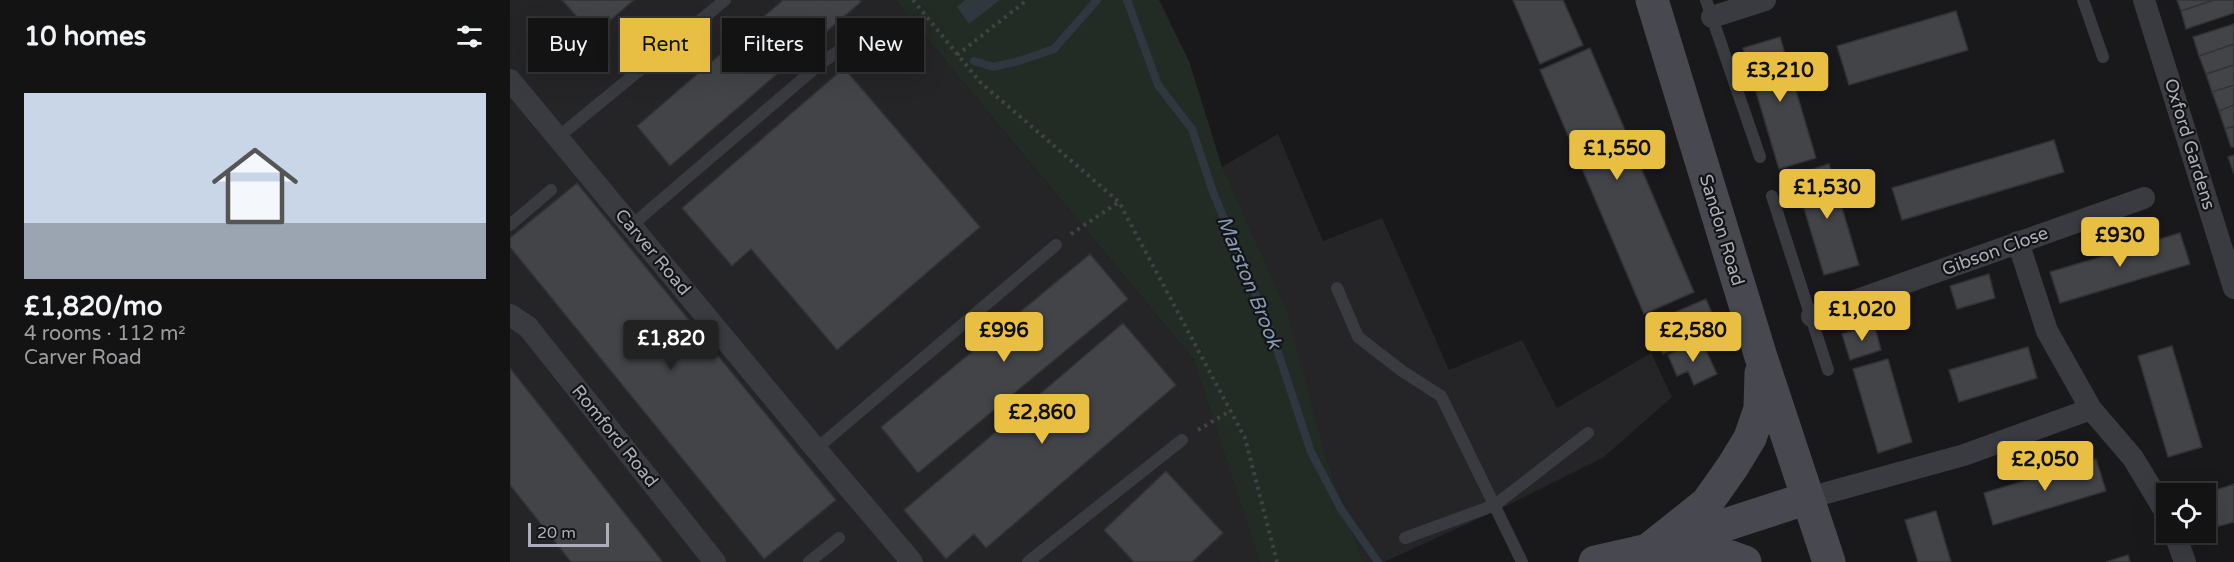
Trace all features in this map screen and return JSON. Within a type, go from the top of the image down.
[{"type":"main road","name":"Sandon Road","points":[[1652,0],[1761,357],[1829,562]]},
{"type":"main road","points":[[1648,550],[1707,503],[1750,438],[1760,409],[1761,357]]},
{"type":"main road","points":[[1595,562],[1648,550],[1808,498]]},
{"type":"main road","points":[[1648,550],[1731,557],[1745,562]]},
{"type":"street","points":[[1709,9],[1765,0]]},
{"type":"street","name":"Oxford Gardens","points":[[2144,0],[2234,288]]},
{"type":"street","name":"Carver Road","points":[[510,80],[912,562]]},
{"type":"street","name":"Gibson Close","points":[[1812,316],[2144,198]]},
{"type":"street","points":[[2018,242],[2047,331],[2091,409],[2133,458],[2156,496]]},
{"type":"street","name":"Romford Road","points":[[510,315],[528,327],[715,562]]},
{"type":"street","points":[[1808,498],[1964,455],[2091,409]]},
{"type":"street","points":[[2178,543],[2185,562]]},
{"type":"lane","points":[[557,138],[724,0]]},
{"type":"lane","points":[[2083,0],[2103,57]]},
{"type":"lane","points":[[1709,9],[1760,157]]},
{"type":"lane","points":[[632,225],[820,64],[837,52]]},
{"type":"lane","points":[[510,225],[551,190]]},
{"type":"lane","points":[[1772,196],[1828,370]]},
{"type":"lane","points":[[816,449],[1056,245]]},
{"type":"lane","points":[[1337,288],[1358,337],[1402,371],[1441,396],[1522,562]]},
{"type":"lane","points":[[1405,538],[1495,505],[1588,433]]},
{"type":"lane","points":[[1028,562],[1182,440]]},
{"type":"lane","points":[[809,562],[839,538]]},
{"type":"path","points":[[913,0],[980,81],[1119,202],[1245,438],[1277,562]]},
{"type":"path","points":[[957,55],[1027,0]]},
{"type":"path","points":[[1056,245],[1119,202]]},
{"type":"path","points":[[1182,440],[1231,411]]},
{"type":"shaded area","points":[[510,0],[895,0],[910,18],[837,18],[837,72],[924,72],[924,35],[1193,359],[1260,562],[510,562]]},
{"type":"shaded area","points":[[895,0],[1159,0],[1189,61],[1222,167],[1287,312],[1324,452],[1363,562],[1260,562],[1193,359],[924,35],[924,18],[910,18]]},
{"type":"shaded area","points":[[965,0],[1000,0],[969,24],[957,7]]},
{"type":"shaded area","points":[[1278,134],[1323,241],[1382,218],[1449,370],[1522,340],[1557,408],[1651,353],[1672,397],[1604,457],[1502,508],[1384,562],[1363,562],[1222,167]]},
{"type":"building","points":[[562,0],[634,0],[608,22],[608,18],[578,18]]},
{"type":"building","points":[[783,0],[859,0],[861,2],[842,18],[837,18],[837,23],[825,33],[825,18],[762,18]]},
{"type":"building","points":[[1513,0],[1563,0],[1583,45],[1540,64]]},
{"type":"building","points":[[2177,0],[2214,0],[2181,11]]},
{"type":"building","points":[[2214,0],[2234,0],[2234,13],[2186,29],[2181,11]]},
{"type":"building","points":[[1956,11],[1968,50],[1849,85],[1837,46]]},
{"type":"building","points":[[2234,24],[2234,44],[2199,56],[2193,37]]},
{"type":"building","points":[[1780,37],[1816,158],[1779,169],[1743,48]]},
{"type":"building","points":[[2234,44],[2234,65],[2206,74],[2199,56]]},
{"type":"building","points":[[1590,48],[1694,292],[1644,314],[1540,70]]},
{"type":"building","points":[[722,53],[722,72],[779,72],[670,166],[637,126],[700,72],[710,72],[710,63]]},
{"type":"building","points":[[2234,65],[2234,85],[2212,92],[2206,74]]},
{"type":"building","points":[[839,72],[847,72],[980,227],[837,350],[751,249],[732,266],[682,208]]},
{"type":"building","points":[[2234,85],[2234,105],[2219,111],[2212,92]]},
{"type":"building","points":[[2234,105],[2234,126],[2225,129],[2219,111]]},
{"type":"building","points":[[2234,126],[2234,147],[2231,147],[2225,129]]},
{"type":"building","points":[[2054,140],[2064,172],[1902,220],[1892,188]]},
{"type":"building","points":[[2234,155],[2234,174],[2228,157]]},
{"type":"building","points":[[1829,164],[1859,265],[1824,275],[1794,175]]},
{"type":"building","points":[[577,183],[836,500],[764,559],[510,247],[510,238]]},
{"type":"building","points":[[2180,233],[2190,264],[2060,303],[2050,272]]},
{"type":"building","points":[[1090,254],[1128,299],[918,473],[881,427]]},
{"type":"building","points":[[1989,274],[1995,298],[1957,309],[1950,286]]},
{"type":"building","points":[[1706,299],[1719,330],[1663,354],[1650,323]]},
{"type":"building","points":[[1123,323],[1176,385],[986,548],[974,534],[946,559],[904,510]]},
{"type":"building","points":[[1874,324],[1881,350],[1850,360],[1842,334]]},
{"type":"building","points":[[1701,340],[1717,374],[1694,385],[1688,371],[1677,376],[1668,355]]},
{"type":"building","points":[[2172,346],[2202,447],[2168,457],[2138,356]]},
{"type":"building","points":[[2028,347],[2037,378],[1959,402],[1949,370]]},
{"type":"building","points":[[1888,359],[1912,442],[1878,453],[1853,369]]},
{"type":"building","points":[[510,368],[663,562],[571,562],[510,485]]},
{"type":"building","points":[[2096,459],[2106,491],[1993,525],[1984,493]]},
{"type":"building","points":[[1166,471],[1223,533],[1192,562],[1134,562],[1104,530]]},
{"type":"building","points":[[2234,484],[2234,522],[2216,527],[2216,490]]},
{"type":"building","points":[[1936,511],[1951,562],[1918,562],[1905,520]]},
{"type":"building","points":[[2128,555],[2130,562],[2106,562]]},
{"type":"waterway","points":[[974,61],[993,67],[1054,49],[1097,0]]},
{"type":"waterway","name":"Marston Brook","points":[[1127,0],[1158,85],[1192,129],[1213,192],[1272,334],[1311,452],[1341,509],[1378,562]]}]
